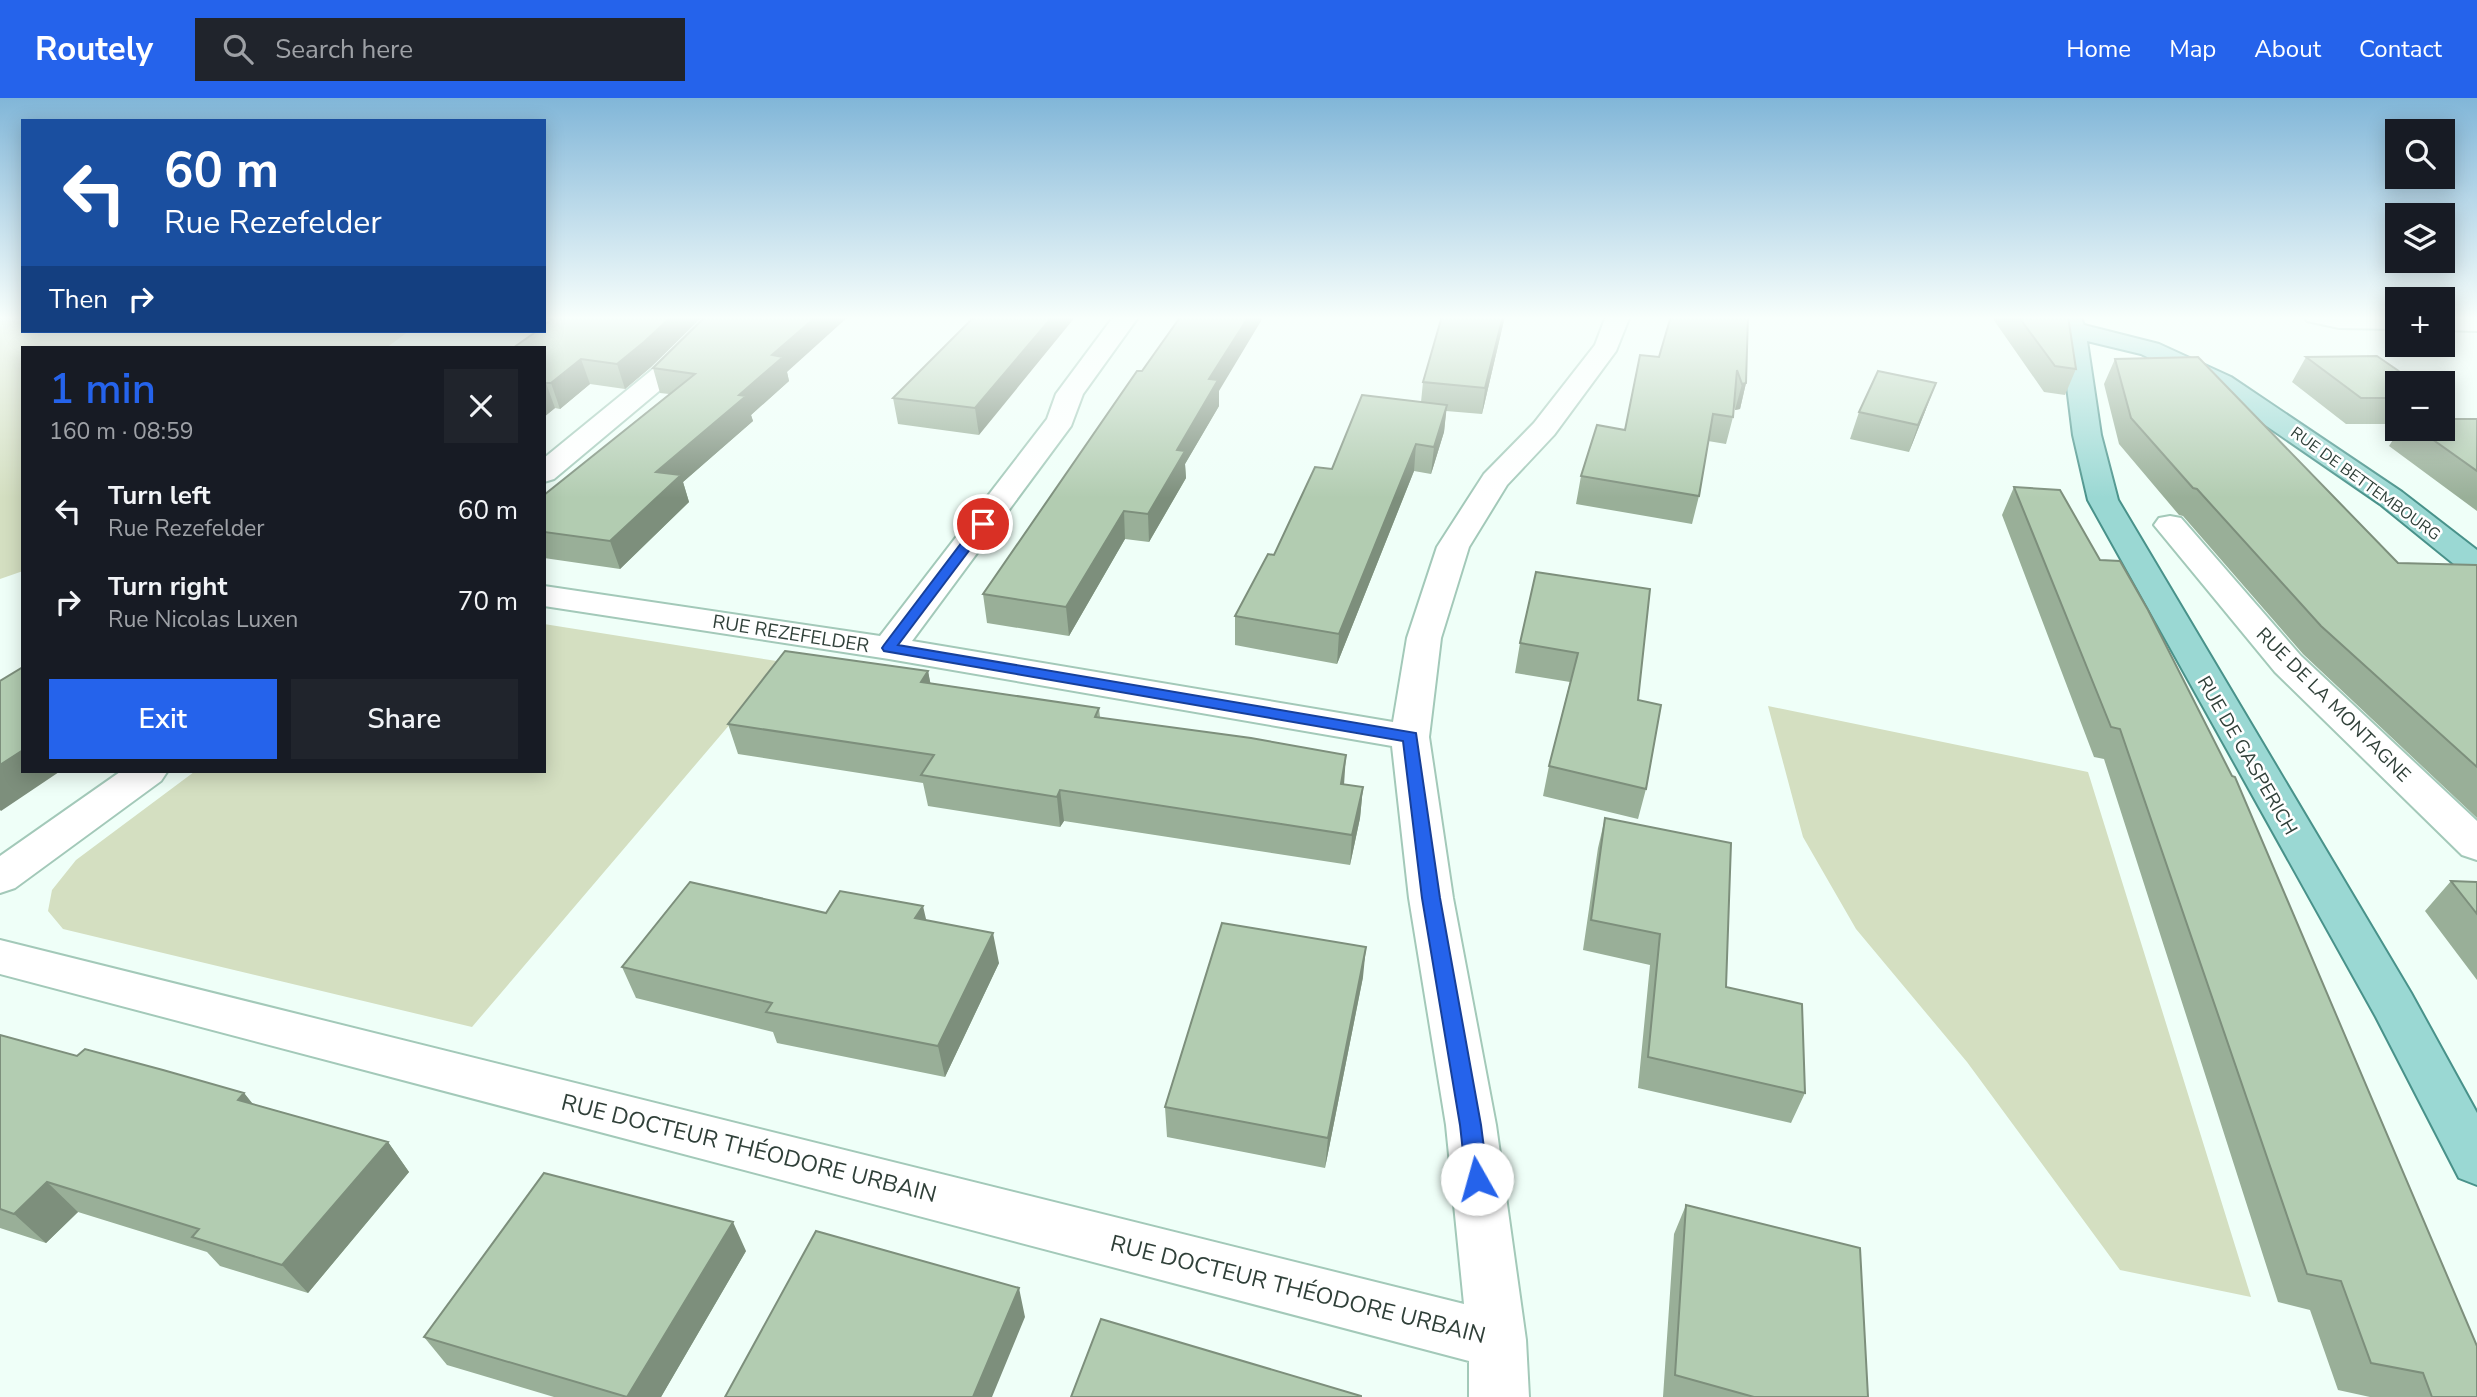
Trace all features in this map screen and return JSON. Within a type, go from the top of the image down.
[{"type":"main road","name":"RUE DE GASPERICH","points":[[2079,377],[2087,435],[2103,500],[2393,1006],[2477,1162]]},
{"type":"main road","name":"RUE DE BETTEMBOURG","points":[[2208,377],[2222,383],[2390,498],[2477,566]]},
{"type":"street","points":[[546,471],[660,377]]},
{"type":"street","points":[[889,648],[1061,420],[1070,394],[1083,377]]},
{"type":"street","points":[[1499,1397],[1497,1340],[1471,1125],[1431,898],[1410,737],[1424,638],[1453,547],[1495,480],[1544,429],[1584,377]]},
{"type":"street","name":"RUE DE LA MONTAGNE","points":[[2171,525],[2288,664],[2477,845]]},
{"type":"street","name":"RUE REZEFELDER","points":[[546,596],[889,648],[1410,737]]},
{"type":"street","points":[[0,877],[146,773]]},
{"type":"street","name":"RUE DOCTEUR THÉODORE URBAIN","points":[[0,957],[1497,1340]]},
{"type":"green space","points":[[0,377],[21,377],[21,572],[0,579]]},
{"type":"green space","points":[[546,624],[783,662],[472,1027],[63,929],[48,911],[52,890],[76,860],[193,773],[546,773]]},
{"type":"green space","points":[[1768,706],[2088,772],[2251,1297],[2120,1270],[1967,1062],[1856,929],[1803,837]]},
{"type":"building","points":[[546,377],[559,377],[551,383],[546,383]]},
{"type":"building","points":[[692,377],[760,377],[739,395],[746,396],[656,472],[681,475],[610,541],[546,532],[546,493]]},
{"type":"building","points":[[914,377],[1002,377],[975,408],[893,398]]},
{"type":"building","points":[[1133,377],[1211,377],[1209,379],[1218,380],[1177,450],[1185,451],[1148,514],[1124,511],[1066,607],[983,594]]},
{"type":"building","points":[[1425,377],[1488,377],[1485,388],[1423,382]]},
{"type":"building","points":[[1636,377],[1736,377],[1733,417],[1713,414],[1699,496],[1581,476],[1597,425],[1625,430]]},
{"type":"building","points":[[1739,377],[1746,377],[1746,383],[1742,384]]},
{"type":"building","points":[[1875,377],[1905,377],[1936,383],[1918,425],[1859,412]]},
{"type":"building","points":[[2120,377],[2217,377],[2398,563],[2477,565],[2477,767],[2321,626],[2131,418]]},
{"type":"building","points":[[2332,377],[2385,377],[2385,398],[2361,398]]},
{"type":"building","points":[[1362,395],[1447,405],[1434,447],[1416,444],[1339,634],[1235,616],[1268,554],[1274,555],[1315,467],[1332,469]]},
{"type":"building","points":[[2455,419],[2477,419],[2477,471],[2435,441],[2455,441]]},
{"type":"building","points":[[2014,487],[2060,490],[2100,560],[2120,561],[2148,610],[2232,776],[2235,777],[2477,1346],[2477,1397],[2432,1397],[2423,1373],[2371,1363],[2341,1281],[2307,1274],[2120,729],[2111,727]]},
{"type":"building","points":[[1536,572],[1650,589],[1638,700],[1661,705],[1646,789],[1549,766],[1578,653],[1520,643]]},
{"type":"building","points":[[785,651],[928,671],[921,682],[1099,708],[1095,717],[1251,738],[1346,755],[1341,784],[1363,787],[1352,835],[1060,790],[1057,797],[921,775],[934,755],[728,724]]},
{"type":"building","points":[[21,668],[21,751],[0,765],[0,681]]},
{"type":"building","points":[[1605,818],[1731,843],[1726,987],[1802,1004],[1805,1093],[1648,1057],[1660,934],[1591,920]]},
{"type":"building","points":[[2451,881],[2477,882],[2477,914]]},
{"type":"building","points":[[690,882],[826,913],[840,891],[923,906],[915,918],[993,933],[938,1046],[766,1012],[772,1003],[622,967]]},
{"type":"building","points":[[1222,923],[1366,947],[1328,1138],[1165,1107]]},
{"type":"building","points":[[0,1035],[77,1056],[85,1049],[163,1070],[244,1093],[238,1100],[388,1142],[282,1265],[192,1237],[199,1229],[47,1182],[14,1214],[0,1209]]},
{"type":"building","points":[[544,1173],[733,1222],[627,1397],[424,1337]]},
{"type":"building","points":[[1686,1205],[1860,1248],[1868,1397],[1754,1397],[1675,1375]]},
{"type":"building","points":[[816,1231],[1019,1288],[973,1397],[725,1397]]},
{"type":"building","points":[[1101,1319],[1361,1396],[1361,1397],[1071,1397]]},
{"type":"route","points":[[983,524],[889,648],[1410,737],[1431,898],[1471,1125],[1477,1179]]}]
